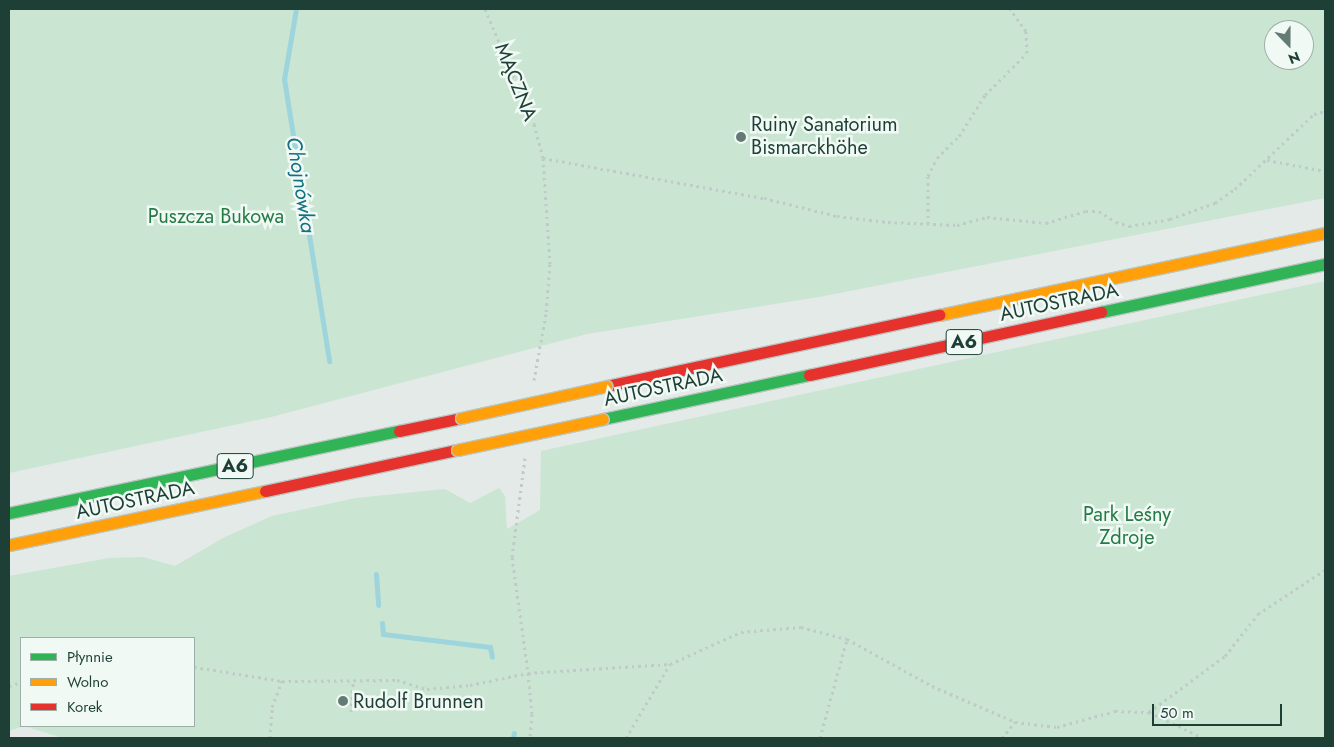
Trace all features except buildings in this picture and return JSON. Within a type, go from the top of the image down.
[{"type":"highway","name":"AUTOSTRADA","points":[[9,513],[1325,233]]},
{"type":"highway","name":"AUTOSTRADA","points":[[9,544],[1325,264]]},
{"type":"path","name":"MĄCZNA","points":[[485,9],[534,124],[543,158],[764,198],[837,216],[928,224]]},
{"type":"path","points":[[1010,9],[1026,31],[1027,54],[985,96],[959,136],[937,158],[928,176],[928,224],[957,225],[987,217],[1046,223],[1086,211],[1099,211],[1116,222],[1129,226],[1170,219],[1215,203],[1235,189],[1314,114],[1325,110]]},
{"type":"path","points":[[1267,160],[1325,171]]},
{"type":"path","points":[[1148,712],[1225,656],[1258,614],[1325,570]]},
{"type":"path","points":[[195,667],[282,681],[397,680],[427,689],[470,685],[528,673],[670,664],[741,632],[801,627],[847,639],[932,686],[1015,722],[1057,727],[1115,711],[1148,712],[1203,738]]},
{"type":"path","points":[[820,738],[847,639]]},
{"type":"path","points":[[626,738],[670,664]]},
{"type":"path","points":[[528,673],[532,714],[530,738]]},
{"type":"path","points":[[351,712],[353,680]]},
{"type":"path","points":[[270,738],[272,707],[282,681]]},
{"type":"path","points":[[1002,738],[1015,722]]},
{"type":"green space","name":"Puszcza Bukowa","points":[[9,9],[1325,9],[1325,198],[819,297],[587,334],[271,417],[9,473]]},
{"type":"green space","name":"Park Leśny Zdroje","points":[[1325,281],[1325,738],[63,738],[27,727],[195,727],[195,637],[20,637],[21,727],[9,731],[9,576],[109,558],[143,557],[175,566],[223,538],[272,516],[356,498],[445,489],[470,503],[499,488],[505,496],[507,529],[540,510],[541,451]]},
{"type":"waterway","name":"Chojnówka","points":[[296,9],[284,79],[329,361]]},
{"type":"waterway","name":"Chojnówka","points":[[376,574],[378,605]]},
{"type":"waterway","name":"Chojnówka","points":[[382,623],[383,634],[490,647],[492,657]]},
{"type":"waterway","name":"Chojnówka","points":[[513,738],[514,733]]},
{"type":"traffic: fast","points":[[1101,312],[1325,264]]},
{"type":"traffic: fast","points":[[603,419],[809,375]]},
{"type":"traffic: fast","points":[[9,513],[399,431]]},
{"type":"traffic: slow","points":[[939,315],[1325,233]]},
{"type":"traffic: slow","points":[[461,418],[607,386]]},
{"type":"traffic: slow","points":[[457,450],[603,419]]},
{"type":"traffic: slow","points":[[9,545],[265,491]]},
{"type":"traffic: jam","points":[[809,375],[1101,312]]},
{"type":"traffic: jam","points":[[607,386],[939,315]]},
{"type":"traffic: jam","points":[[399,431],[461,418]]},
{"type":"traffic: jam","points":[[265,491],[457,450]]},
{"type":"place","name":"Ruiny Sanatorium Bismarckhöhe","points":[[741,137]]},
{"type":"place","name":"Rudolf Brunnen","points":[[343,701]]}]
